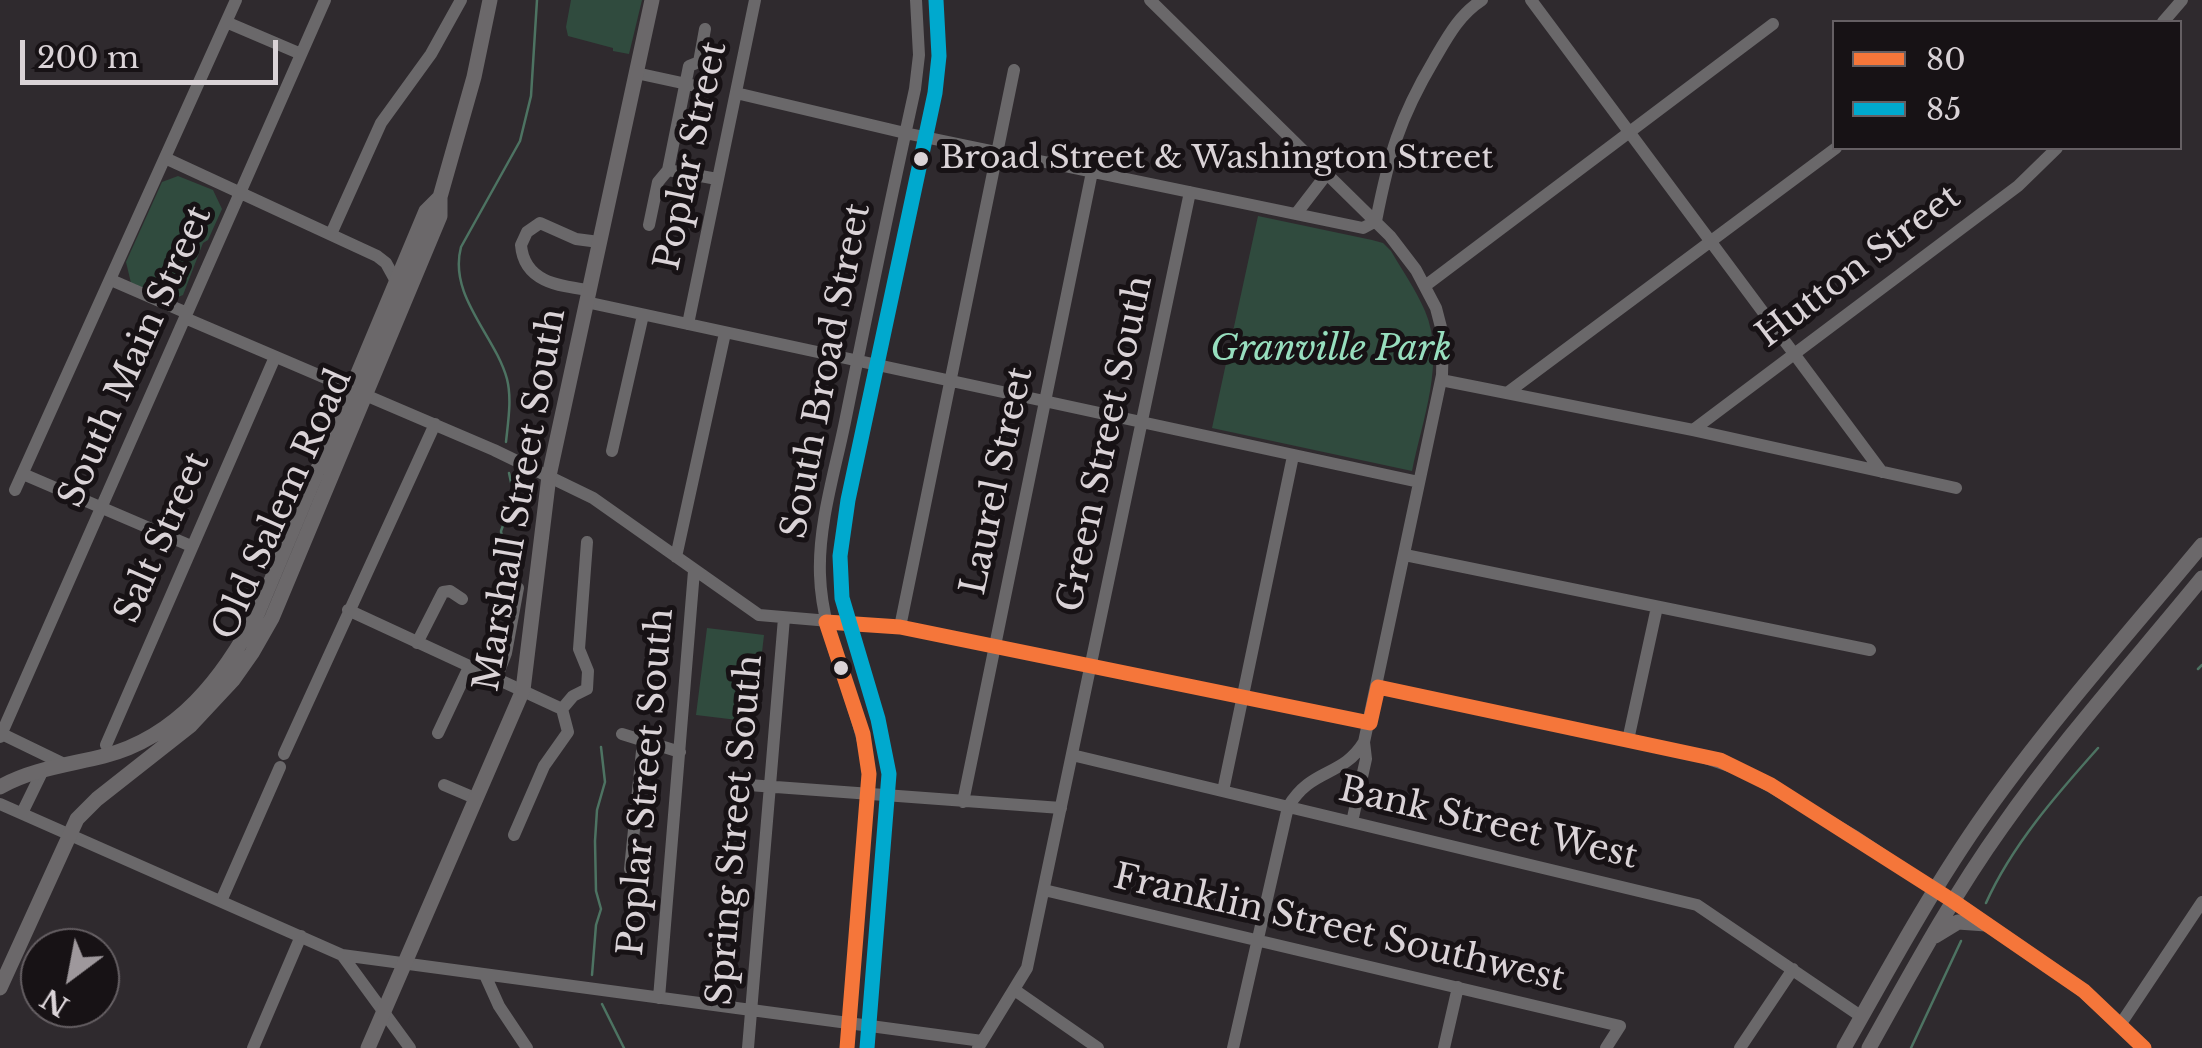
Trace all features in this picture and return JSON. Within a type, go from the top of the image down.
[{"type":"main road","name":"Old Salem Road","points":[[0,787],[20,776],[109,755],[142,742],[200,699],[222,672],[258,612],[440,216],[440,197],[474,77],[490,0]]},
{"type":"main road","name":"Marshall Street South","points":[[368,1048],[523,690],[550,476],[652,0]]},
{"type":"main road","name":"Old Salem Road","points":[[1,982],[68,833],[86,808],[206,710],[252,653],[272,618],[426,211],[440,197]]},
{"type":"main road","points":[[1844,1048],[1986,812],[2202,544]]},
{"type":"main road","points":[[1869,1048],[1928,942],[2016,806],[2202,578]]},
{"type":"main road","points":[[2151,606],[2168,620]]},
{"type":"main road","points":[[2064,712],[2080,725]]},
{"type":"main road","points":[[1928,942],[1951,924],[1986,924]]},
{"type":"street","points":[[15,490],[236,0]]},
{"type":"street","name":"South Main Street","points":[[1,735],[325,0]]},
{"type":"street","points":[[331,234],[381,123],[431,54],[461,0]]},
{"type":"street","name":"Poplar Street","points":[[688,324],[756,0]]},
{"type":"street","name":"South Broad Street","points":[[848,1048],[869,796],[866,749],[826,622],[819,572],[822,535],[920,56],[916,0]]},
{"type":"street","points":[[1150,0],[1376,221],[1425,286],[1443,335],[1441,380],[1370,722],[1354,758],[1307,782],[1288,807],[1233,1048]]},
{"type":"street","points":[[1376,221],[1388,159],[1406,112],[1454,26],[1482,0]]},
{"type":"street","points":[[1530,0],[1882,472]]},
{"type":"street","points":[[2165,20],[2182,0]]},
{"type":"street","points":[[226,22],[301,54]]},
{"type":"street","points":[[1425,286],[1773,24]]},
{"type":"street","points":[[650,226],[658,182],[668,170],[691,85],[689,66],[699,62],[705,29]]},
{"type":"street","points":[[900,628],[1014,70]]},
{"type":"street","points":[[636,73],[691,85]]},
{"type":"street","points":[[736,93],[1363,228],[1376,221]]},
{"type":"street","points":[[1507,394],[1833,150]]},
{"type":"street","name":"Hutton Street","points":[[1692,430],[2018,186],[2055,150]]},
{"type":"street","points":[[165,158],[386,263],[398,283]]},
{"type":"street","points":[[668,170],[717,179]]},
{"type":"street","name":"Laurel Street","points":[[963,802],[1092,172]]},
{"type":"street","points":[[1296,214],[1326,175]]},
{"type":"street","name":"Green Street South","points":[[980,1044],[1027,968],[1190,192]]},
{"type":"street","points":[[600,242],[576,238],[540,223],[527,232],[520,245],[528,268],[538,277],[642,315],[1418,482]]},
{"type":"street","points":[[111,280],[593,498],[749,611],[784,618],[900,628],[1370,722]]},
{"type":"street","points":[[612,451],[642,315]]},
{"type":"street","points":[[676,557],[724,333]]},
{"type":"street","name":"Salt Street","points":[[106,744],[276,356]]},
{"type":"street","points":[[1441,380],[1956,488]]},
{"type":"street","points":[[221,901],[348,610],[435,424]]},
{"type":"street","points":[[1223,791],[1293,456]]},
{"type":"street","points":[[23,474],[192,546]]},
{"type":"street","points":[[562,709],[572,696],[587,688],[588,672],[579,648],[579,627],[588,542]]},
{"type":"street","points":[[1405,555],[1870,650]]},
{"type":"street","name":"Poplar Street South","points":[[659,998],[694,571]]},
{"type":"street","points":[[496,679],[506,653],[518,588]]},
{"type":"street","points":[[418,642],[443,592],[462,598]]},
{"type":"street","points":[[1628,740],[1657,606]]},
{"type":"street","points":[[348,610],[562,709],[568,732],[544,766],[514,834]]},
{"type":"street","name":"Spring Street South","points":[[748,1048],[784,618]]},
{"type":"street","points":[[838,658],[844,637],[866,623]]},
{"type":"street","points":[[438,733],[470,666]]},
{"type":"street","points":[[1378,688],[1706,757],[1744,770],[1829,820],[2084,991],[2144,1048]]},
{"type":"street","points":[[622,734],[680,752]]},
{"type":"street","points":[[1,735],[66,765]]},
{"type":"street","points":[[630,869],[643,742]]},
{"type":"street","points":[[1352,822],[1366,759],[1364,742]]},
{"type":"street","name":"Bank Street West","points":[[1072,755],[1697,904],[1862,1016]]},
{"type":"street","points":[[22,813],[43,770]]},
{"type":"street","points":[[735,784],[1061,808]]},
{"type":"street","points":[[444,785],[477,800]]},
{"type":"street","points":[[0,804],[342,955],[980,1044]]},
{"type":"street","name":"Franklin Street Southwest","points":[[1044,890],[1620,1026],[1606,1048]]},
{"type":"street","points":[[2120,1025],[2202,902]]},
{"type":"street","points":[[253,1048],[301,936]]},
{"type":"street","points":[[342,955],[410,1048]]},
{"type":"street","points":[[1740,1048],[1793,969]]},
{"type":"street","points":[[485,975],[526,1048]]},
{"type":"street","points":[[1444,1048],[1458,988]]},
{"type":"street","points":[[1016,991],[1098,1048]]},
{"type":"green space","points":[[571,0],[642,0],[629,54],[568,36]]},
{"type":"green space","points":[[178,176],[213,190],[222,209],[203,243],[183,295],[171,300],[131,283],[126,262],[162,182]]},
{"type":"green space","name":"Granville Park","points":[[1258,216],[1383,243],[1409,280],[1425,311],[1433,350],[1430,391],[1412,471],[1212,428]]},
{"type":"green space","points":[[707,628],[764,635],[754,722],[696,715]]},
{"type":"waterway","points":[[506,442],[507,379],[467,299],[459,265],[461,247],[520,141],[531,96],[537,0]]},
{"type":"waterway","points":[[505,565],[501,531],[514,496],[509,473]]},
{"type":"waterway","points":[[2198,669],[2202,665]]},
{"type":"waterway","points":[[592,975],[601,909],[596,891],[595,841],[597,810],[605,782],[601,747]]},
{"type":"waterway","points":[[1986,903],[2022,841],[2098,748]]},
{"type":"waterway","points":[[1911,1048],[1961,941]]},
{"type":"waterway","points":[[602,1004],[624,1048]]},
{"type":"transit line","name":"85","points":[[867,1048],[889,774],[878,719],[842,598],[840,556],[848,500],[935,93],[939,56],[936,0]]},
{"type":"transit line","name":"80","points":[[847,1048],[869,774],[863,734],[826,622],[900,627],[1370,723],[1378,687],[1720,760],[1771,785],[1953,901],[2084,991],[2144,1048]]},
{"type":"place","name":"Broad Street & Washington Street","points":[[921,159]]}]
